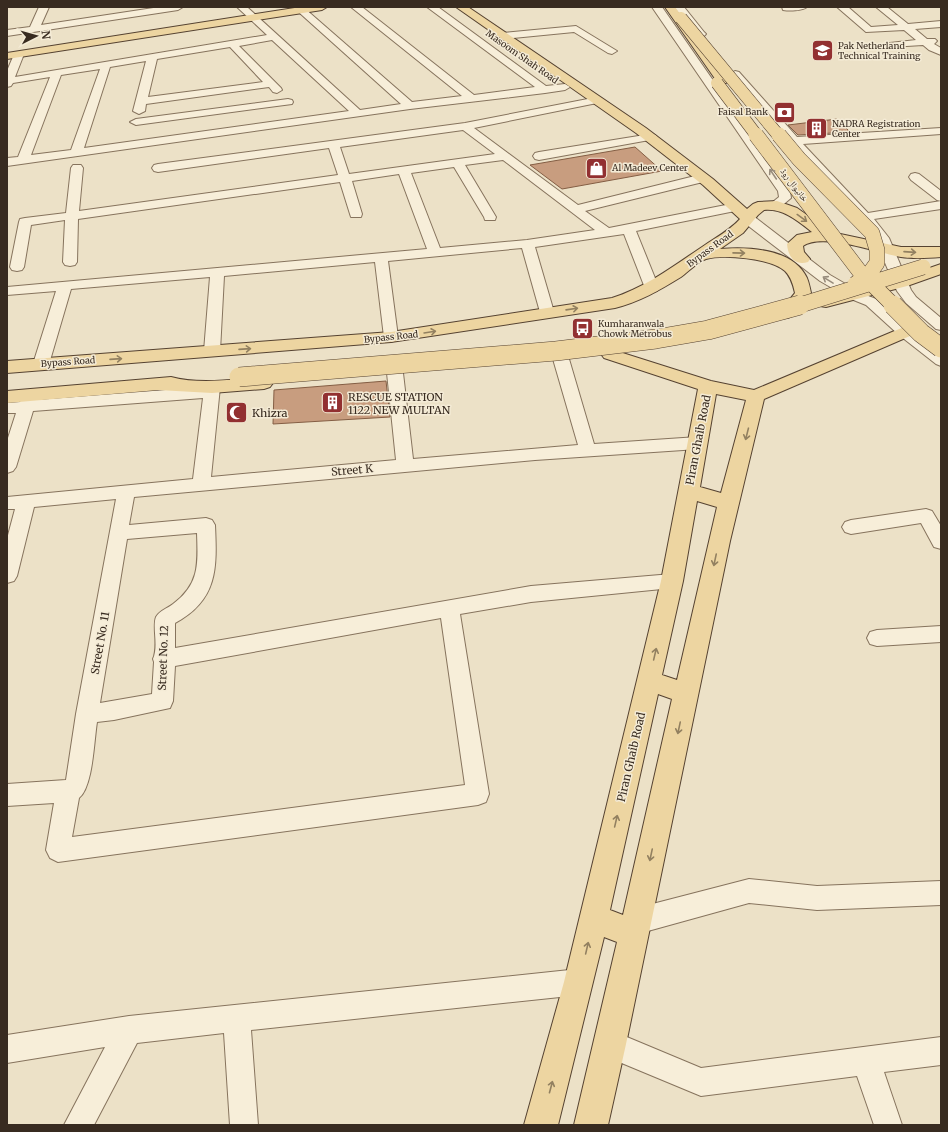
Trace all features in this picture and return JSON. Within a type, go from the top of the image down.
[{"type":"main road","points":[[7,56],[254,18],[300,9],[322,7]]},
{"type":"main road","name":"Masoom Shah Road","points":[[450,7],[565,87],[598,100]]},
{"type":"main road","name":"Masoom Shah Road","points":[[461,7],[650,137],[703,178],[742,212]]},
{"type":"main road","name":"خانیوال روڈ","points":[[663,7],[860,272],[922,333],[934,350]]},
{"type":"main road","points":[[671,7],[680,12],[799,159],[872,233],[878,246],[876,266],[868,276],[835,295]]},
{"type":"main road","name":"خانیوال روڈ","points":[[671,7],[722,80],[802,180],[867,268],[915,318],[941,340]]},
{"type":"main road","name":"Bypass Road","points":[[7,367],[391,337],[547,312],[615,303],[633,298],[652,288],[742,226],[742,212],[750,212],[767,205],[775,205]]},
{"type":"main road","points":[[775,205],[797,214],[826,236]]},
{"type":"main road","points":[[802,259],[796,253],[795,244],[797,242],[810,237],[826,236],[912,253],[941,252]]},
{"type":"main road","points":[[700,255],[743,252],[776,259],[789,266],[797,275],[803,293],[786,314]]},
{"type":"main road","points":[[7,397],[29,400],[157,384],[556,351],[656,339],[708,330],[835,295],[941,262]]},
{"type":"main road","points":[[157,384],[211,389],[610,354],[704,338],[901,283],[941,269]]},
{"type":"main road","points":[[610,354],[708,386],[756,396],[904,332]]},
{"type":"main road","name":"Piran Ghaib Road","points":[[541,1125],[579,982],[672,581],[708,386]]},
{"type":"main road","points":[[592,1125],[719,541],[756,396]]},
{"type":"main road","points":[[688,492],[729,502]]},
{"type":"main road","points":[[649,681],[686,693]]},
{"type":"main road","points":[[594,919],[636,927]]},
{"type":"street","points":[[34,29],[44,7]]},
{"type":"street","points":[[7,33],[87,18],[178,7]]},
{"type":"street","points":[[242,7],[357,113]]},
{"type":"street","points":[[356,7],[471,98]]},
{"type":"street","points":[[432,7],[545,90]]},
{"type":"street","points":[[658,7],[784,191],[785,198],[775,205]]},
{"type":"street","points":[[786,8],[802,7]]},
{"type":"street","points":[[842,7],[869,30],[941,24]]},
{"type":"street","points":[[881,7],[925,42],[941,52]]},
{"type":"street","points":[[300,9],[410,106]]},
{"type":"street","points":[[680,12],[772,118],[877,230],[904,291],[912,300],[935,314],[941,326]]},
{"type":"street","points":[[503,36],[576,29],[612,51]]},
{"type":"street","points":[[8,82],[274,37]]},
{"type":"street","points":[[892,45],[941,40]]},
{"type":"street","points":[[232,44],[305,121]]},
{"type":"street","points":[[8,82],[19,54]]},
{"type":"street","points":[[129,145],[142,101],[152,58]]},
{"type":"street","points":[[76,153],[106,65]]},
{"type":"street","points":[[23,160],[57,73]]},
{"type":"street","points":[[142,101],[271,84]]},
{"type":"street","points":[[7,162],[357,113],[565,87]]},
{"type":"street","points":[[158,168],[465,126],[598,100]]},
{"type":"street","points":[[136,122],[288,102]]},
{"type":"street","points":[[465,126],[607,233]]},
{"type":"street","points":[[794,141],[941,131]]},
{"type":"street","points":[[539,156],[650,137]]},
{"type":"street","points":[[334,145],[356,214]]},
{"type":"street","points":[[17,267],[25,222],[506,156]]},
{"type":"street","points":[[458,162],[490,217]]},
{"type":"street","points":[[70,262],[72,216],[77,168]]},
{"type":"street","points":[[404,171],[434,251]]},
{"type":"street","points":[[915,177],[941,197]]},
{"type":"street","points":[[576,209],[703,178]]},
{"type":"street","points":[[865,217],[941,204]]},
{"type":"street","points":[[7,291],[434,251],[527,244],[742,212],[824,278],[856,296],[871,302],[904,332],[934,350],[941,360]]},
{"type":"street","points":[[629,230],[652,288]]},
{"type":"street","points":[[527,244],[547,312]]},
{"type":"street","points":[[381,256],[391,337]]},
{"type":"street","points":[[212,351],[217,272]]},
{"type":"street","points":[[41,364],[65,286]]},
{"type":"street","points":[[561,359],[588,451]]},
{"type":"street","points":[[395,372],[405,466]]},
{"type":"street","points":[[7,408],[29,400],[211,389],[201,484]]},
{"type":"street","points":[[7,468],[29,400]]},
{"type":"street","name":"Street K","points":[[7,503],[535,454],[698,443]]},
{"type":"street","name":"Street No. 11","points":[[68,792],[76,787],[87,714],[120,533],[126,491]]},
{"type":"street","points":[[7,576],[26,501]]},
{"type":"street","points":[[851,527],[926,516],[941,542]]},
{"type":"street","name":"Street No. 12","points":[[87,714],[114,711],[162,701],[163,659],[166,636],[165,619],[173,616],[189,602],[200,590],[206,576],[206,525],[120,533]]},
{"type":"street","points":[[163,659],[531,594],[672,581]]},
{"type":"street","points":[[7,795],[68,792],[58,850],[478,794],[449,608]]},
{"type":"street","points":[[877,638],[941,634]]},
{"type":"street","points":[[636,927],[749,891],[817,898],[941,893]]},
{"type":"street","points":[[7,1049],[129,1030],[579,982]]},
{"type":"street","points":[[236,1018],[244,1125]]},
{"type":"street","points":[[78,1125],[129,1030]]},
{"type":"street","points":[[610,1044],[701,1082],[941,1051]]},
{"type":"street","points":[[866,1061],[888,1125]]},
{"type":"building","name":"NADRA Registration Center","points":[[837,119],[850,132],[798,135],[788,125]]},
{"type":"building","name":"Al Madeev Center","points":[[635,147],[662,171],[562,189],[530,165]]},
{"type":"building","name":"RESCUE STATION 1122 NEW MULTAN","points":[[386,381],[390,417],[273,424],[274,390]]},
{"type":"place","name":"Pak Netherland Technical Training","points":[[822,51]]},
{"type":"place","name":"Faisal Bank","points":[[784,112]]},
{"type":"place","name":"NADRA Registration Center","points":[[816,129]]},
{"type":"place","name":"Al Madeev Center","points":[[596,168]]},
{"type":"place","name":"Kumharanwala Chowk Metrobus","points":[[583,329]]},
{"type":"place","name":"RESCUE STATION 1122 NEW MULTAN","points":[[333,403]]},
{"type":"place","name":"Khizra","points":[[236,413]]}]
